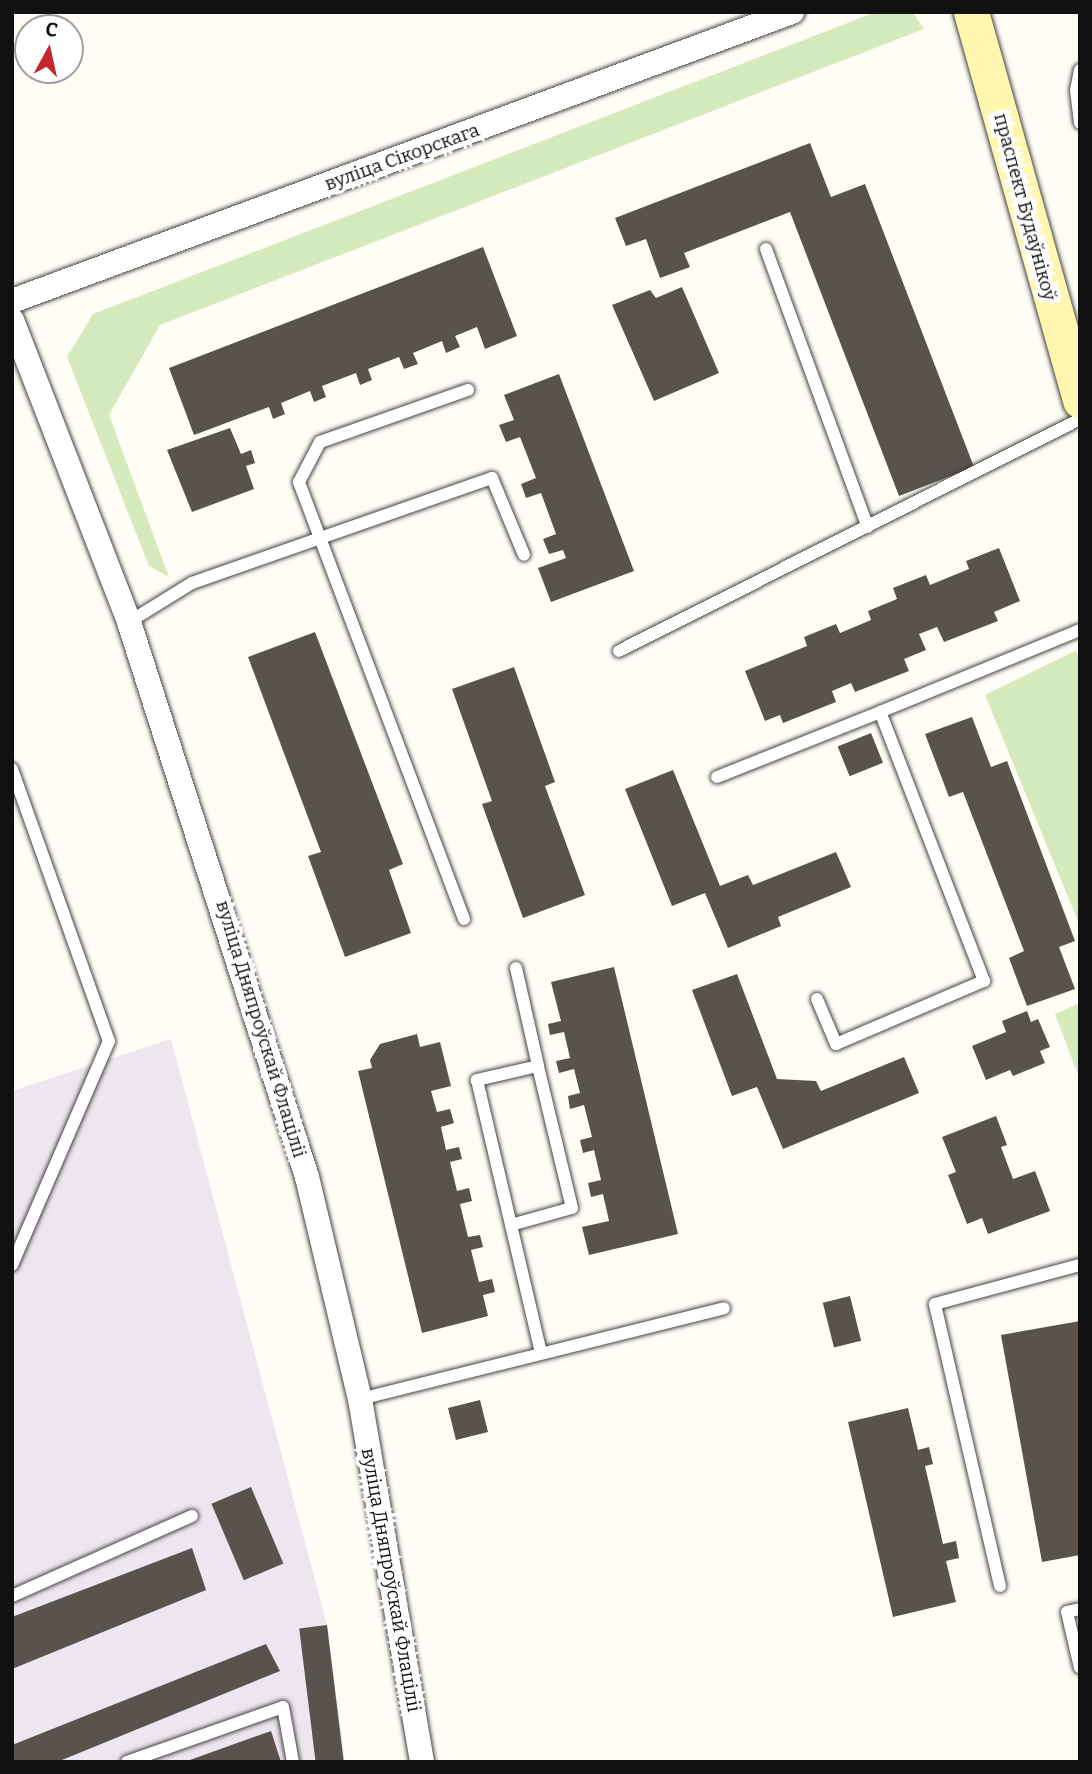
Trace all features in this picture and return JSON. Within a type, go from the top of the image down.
[{"type":"main road","name":"праспект Будаўнікоў","points":[[971,12],[1079,401]]},
{"type":"street","name":"вуліца Сікорскага","points":[[12,301],[792,12]]},
{"type":"street","name":"вуліца Дняпроўскай Флаціліі","points":[[12,320],[129,622],[307,1177],[360,1399],[422,1762]]},
{"type":"lane","points":[[1080,70],[1080,123]]},
{"type":"lane","points":[[766,250],[868,527]]},
{"type":"lane","points":[[464,919],[299,482],[320,442],[468,390]]},
{"type":"lane","points":[[620,651],[868,527],[1079,401]]},
{"type":"lane","points":[[129,622],[192,583],[492,478],[524,555]]},
{"type":"lane","points":[[717,777],[1080,630]]},
{"type":"lane","points":[[817,999],[836,1044],[984,981],[880,712]]},
{"type":"lane","points":[[12,769],[109,1041],[12,1265]]},
{"type":"lane","points":[[511,1225],[572,1208],[516,968]]},
{"type":"lane","points":[[538,1066],[477,1080],[541,1353]]},
{"type":"lane","points":[[1000,1586],[935,1304],[1080,1265]]},
{"type":"lane","points":[[360,1399],[724,1308]]},
{"type":"lane","points":[[12,1596],[192,1516]]},
{"type":"lane","points":[[1080,1609],[1067,1612],[1080,1668]]},
{"type":"lane","points":[[127,1762],[283,1707],[293,1762]]},
{"type":"shaded area","points":[[171,1039],[327,1625],[345,1762],[12,1762],[12,1091]]},
{"type":"green space","points":[[876,12],[914,14],[924,29],[160,325],[109,415],[169,577],[149,566],[67,357],[93,314]]},
{"type":"green space","points":[[1075,651],[1080,655],[1080,926],[985,695]]},
{"type":"green space","points":[[1080,1003],[1080,1080],[1055,1014]]},
{"type":"building","points":[[810,143],[831,197],[865,184],[974,467],[899,496],[790,212],[684,253],[690,267],[660,278],[646,239],[626,246],[615,218]]},
{"type":"building","points":[[483,247],[517,336],[485,349],[477,327],[455,336],[460,347],[446,353],[442,341],[413,353],[418,364],[404,369],[399,357],[368,369],[372,380],[360,385],[356,373],[322,386],[326,397],[314,402],[310,391],[281,403],[285,414],[273,419],[269,407],[194,435],[169,368]]},
{"type":"building","points":[[682,287],[719,373],[654,401],[612,305],[650,290],[656,298]]},
{"type":"building","points":[[559,374],[634,571],[551,602],[538,568],[566,558],[563,550],[549,554],[543,539],[556,534],[541,493],[526,498],[521,484],[536,478],[520,437],[506,442],[499,425],[514,420],[504,395]]},
{"type":"building","points":[[230,428],[241,454],[251,450],[255,463],[246,466],[254,489],[192,512],[167,450]]},
{"type":"building","points":[[999,548],[1020,601],[994,612],[998,621],[944,642],[937,627],[919,634],[926,650],[904,659],[909,671],[855,692],[851,683],[832,691],[836,702],[783,723],[780,715],[765,721],[745,671],[807,646],[804,637],[836,624],[840,633],[871,620],[868,611],[897,599],[893,588],[926,575],[930,585],[969,569],[966,561]]},
{"type":"building","points":[[315,632],[403,864],[389,870],[411,933],[345,957],[308,856],[321,852],[248,657]]},
{"type":"building","points":[[514,667],[555,782],[545,786],[585,895],[523,918],[482,804],[492,801],[452,689]]},
{"type":"building","points":[[972,717],[991,767],[1007,761],[1075,941],[1059,947],[1075,989],[1027,1006],[1009,958],[1024,951],[963,792],[949,797],[925,734]]},
{"type":"building","points":[[871,733],[883,763],[850,776],[838,746]]},
{"type":"building","points":[[673,770],[720,886],[748,875],[753,885],[836,852],[851,887],[778,917],[781,926],[728,948],[705,893],[672,906],[625,789]]},
{"type":"building","points":[[614,967],[678,1234],[589,1255],[582,1227],[609,1221],[603,1194],[591,1197],[588,1183],[601,1180],[594,1150],[583,1153],[580,1140],[592,1137],[584,1105],[570,1109],[568,1096],[580,1093],[574,1069],[559,1073],[556,1061],[570,1058],[564,1032],[550,1035],[548,1024],[561,1021],[551,982]]},
{"type":"building","points":[[737,974],[777,1079],[816,1081],[821,1091],[904,1057],[919,1093],[783,1149],[757,1087],[732,1096],[692,990]]},
{"type":"building","points":[[1027,1011],[1031,1022],[1038,1019],[1050,1047],[1040,1051],[1045,1063],[1013,1076],[1010,1070],[986,1080],[972,1046],[1006,1032],[1002,1021]]},
{"type":"building","points":[[417,1034],[420,1047],[440,1042],[451,1086],[431,1091],[437,1112],[450,1109],[454,1123],[441,1127],[446,1150],[459,1147],[462,1159],[450,1162],[457,1191],[469,1188],[472,1201],[460,1204],[468,1237],[480,1235],[483,1247],[471,1250],[479,1282],[492,1279],[495,1292],[483,1295],[488,1316],[422,1333],[358,1071],[372,1068],[370,1060],[380,1044]]},
{"type":"building","points":[[996,1116],[1007,1145],[1001,1147],[1013,1179],[1035,1171],[1050,1211],[988,1234],[982,1218],[967,1224],[948,1175],[956,1172],[942,1137]]},
{"type":"building","points":[[850,1296],[861,1341],[834,1347],[823,1303]]},
{"type":"building","points":[[1080,1321],[1080,1555],[1042,1562],[1001,1335]]},
{"type":"building","points":[[480,1400],[488,1432],[456,1440],[448,1408]]},
{"type":"building","points":[[908,1408],[918,1450],[929,1447],[933,1464],[925,1466],[943,1544],[956,1541],[959,1558],[946,1561],[956,1602],[893,1617],[848,1422]]},
{"type":"building","points":[[251,1487],[283,1563],[244,1580],[211,1504]]},
{"type":"building","points":[[192,1548],[206,1590],[12,1669],[12,1617]]},
{"type":"building","points":[[327,1625],[344,1762],[316,1762],[299,1628]]},
{"type":"building","points":[[266,1644],[280,1671],[57,1762],[12,1762],[12,1745]]},
{"type":"building","points":[[271,1731],[281,1762],[187,1762],[187,1761]]}]
